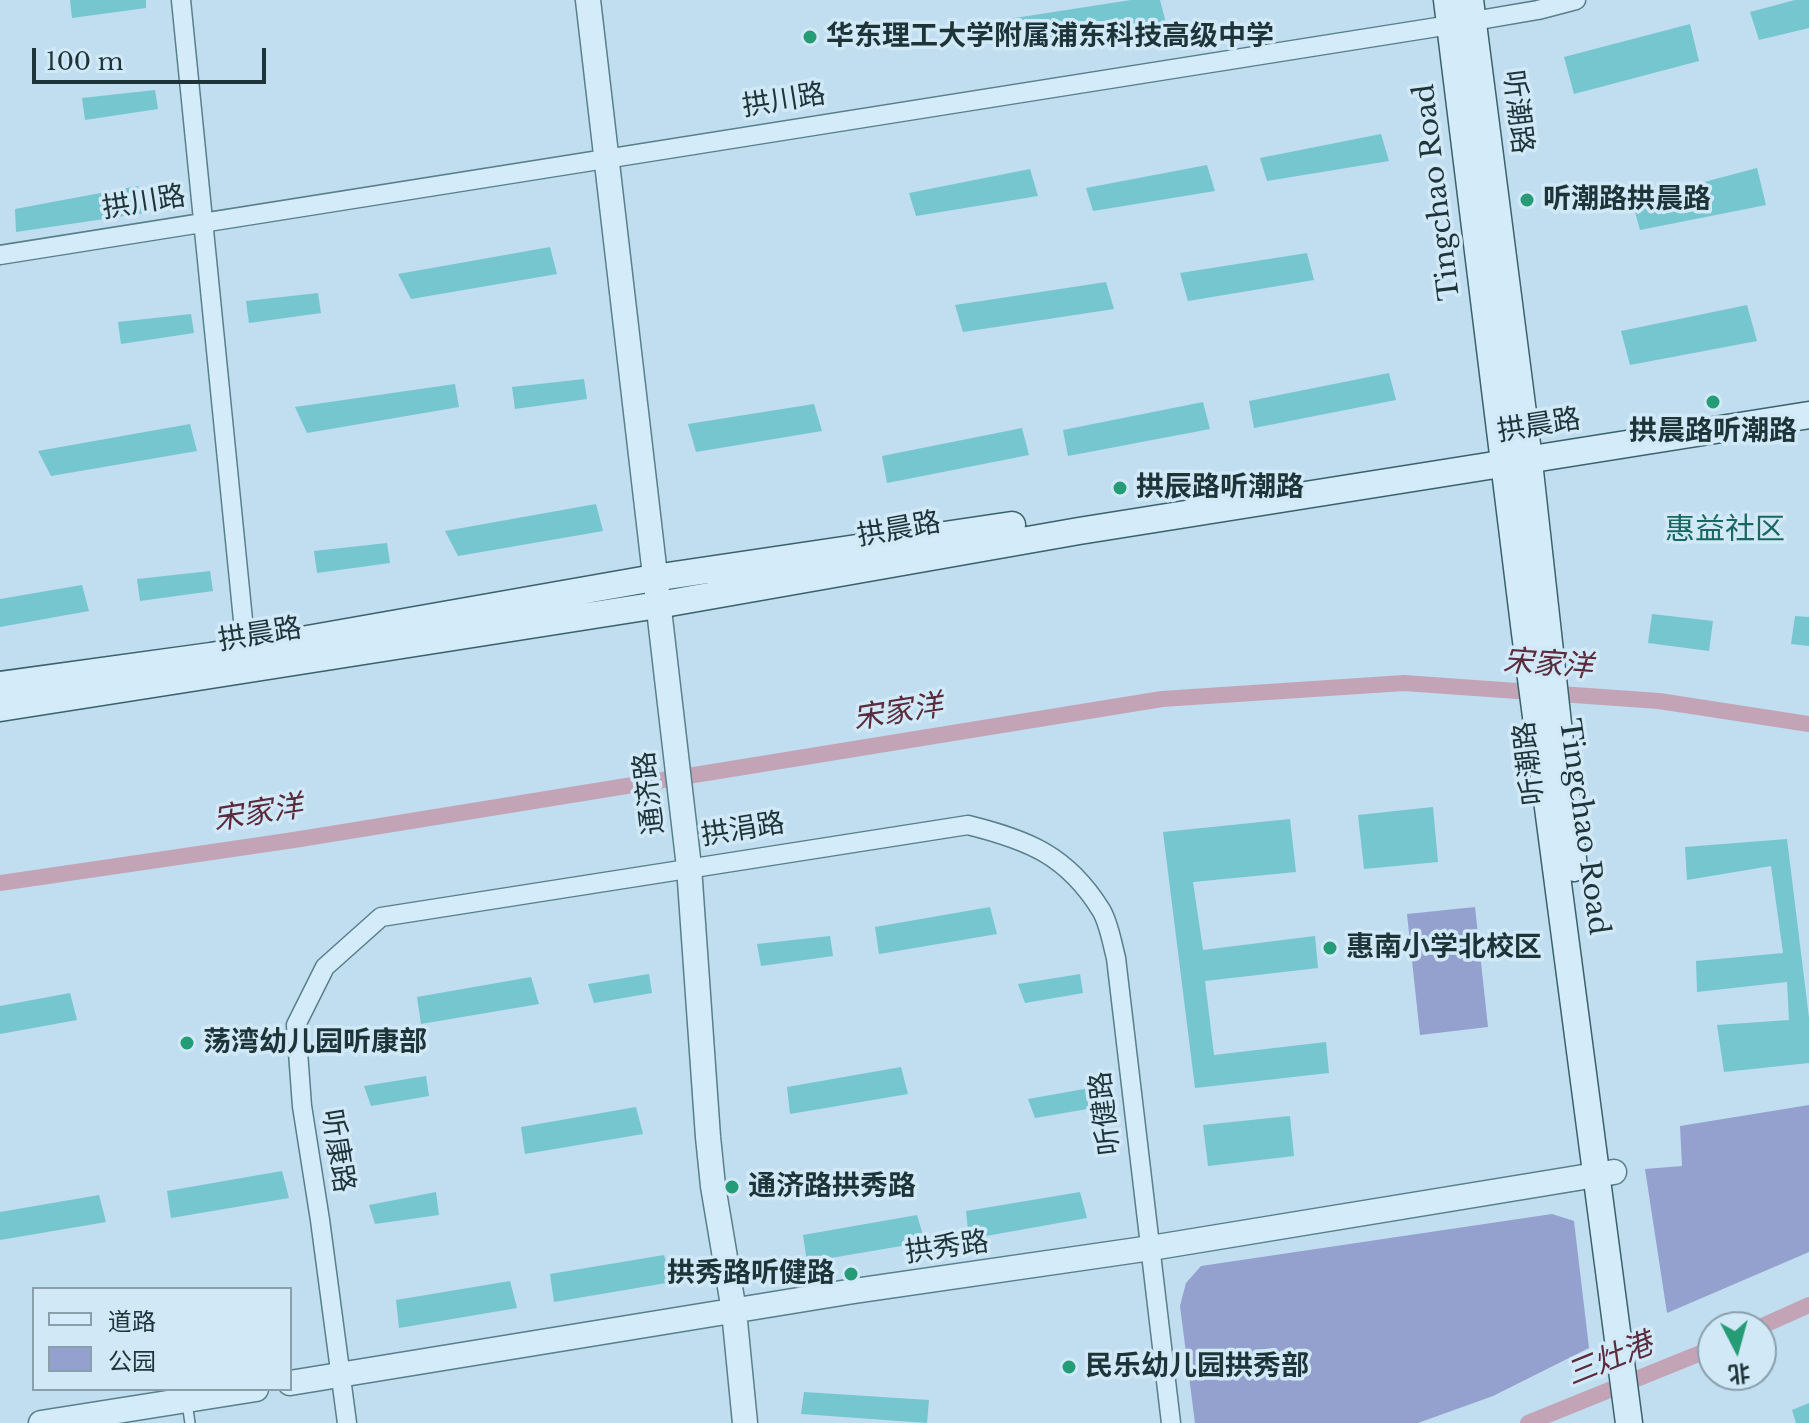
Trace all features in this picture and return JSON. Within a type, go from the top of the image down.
[{"type":"main road","name":"Tingchao Road","points":[[1460,11],[1516,454]]},
{"type":"main road","name":"拱晨路","points":[[0,708],[658,605],[1809,401]]},
{"type":"main road","name":"拱晨路","points":[[0,685],[246,650],[654,578],[1809,415]]},
{"type":"main road","name":"听潮路","points":[[1516,454],[1550,752],[1594,1038],[1605,1174],[1628,1336],[1647,1423]]},
{"type":"main road","points":[[1628,1336],[1629,1423]]},
{"type":"street","points":[[181,0],[246,650]]},
{"type":"street","name":"通济路","points":[[588,0],[689,867],[713,1186],[734,1311],[745,1423]]},
{"type":"street","name":"拱川路","points":[[0,255],[606,157],[1460,11],[1538,10],[1576,0]]},
{"type":"street","name":"拱涓路","points":[[381,917],[968,825],[1018,838]]},
{"type":"street","name":"听健路","points":[[1018,838],[1064,864],[1102,912],[1116,958],[1171,1423]]},
{"type":"street","name":"听康路","points":[[347,1423],[302,1106],[296,1025],[325,967],[381,917]]},
{"type":"street","name":"拱秀路","points":[[292,1383],[1605,1174]]},
{"type":"street","points":[[51,1422],[188,1412],[250,1391]]},
{"type":"green space","points":[[1475,907],[1488,1027],[1420,1035],[1407,914]]},
{"type":"green space","points":[[1809,1105],[1809,1252],[1667,1313],[1645,1169],[1682,1166],[1680,1126]]},
{"type":"green space","points":[[1552,1214],[1574,1221],[1589,1348],[1493,1396],[1418,1423],[1195,1423],[1180,1306],[1186,1283],[1201,1266]]},
{"type":"building","points":[[70,0],[146,0],[146,8],[72,18]]},
{"type":"building","points":[[1131,0],[1160,0],[1166,23],[1015,46],[1008,19]]},
{"type":"building","points":[[1795,0],[1809,0],[1809,28],[1759,40],[1750,12]]},
{"type":"building","points":[[1690,24],[1699,61],[1574,94],[1564,57]]},
{"type":"building","points":[[155,90],[158,109],[85,120],[82,98]]},
{"type":"building","points":[[1381,134],[1389,161],[1267,181],[1260,158]]},
{"type":"building","points":[[1207,165],[1215,191],[1093,211],[1086,188]]},
{"type":"building","points":[[1757,168],[1766,205],[1640,230],[1632,201]]},
{"type":"building","points":[[1030,169],[1038,196],[916,216],[909,193]]},
{"type":"building","points":[[138,186],[145,213],[16,232],[15,209]]},
{"type":"building","points":[[550,247],[557,274],[411,299],[398,274]]},
{"type":"building","points":[[1307,253],[1314,280],[1188,301],[1180,273]]},
{"type":"building","points":[[1106,282],[1114,309],[963,332],[955,305]]},
{"type":"building","points":[[318,293],[321,313],[249,323],[246,301]]},
{"type":"building","points":[[1747,305],[1757,341],[1630,365],[1621,331]]},
{"type":"building","points":[[191,314],[194,333],[121,344],[118,322]]},
{"type":"building","points":[[1389,373],[1396,400],[1254,428],[1249,401]]},
{"type":"building","points":[[584,379],[587,399],[515,409],[512,387]]},
{"type":"building","points":[[455,384],[459,407],[307,433],[295,407]]},
{"type":"building","points":[[1203,402],[1210,429],[1068,456],[1063,430]]},
{"type":"building","points":[[814,404],[822,431],[696,452],[688,424]]},
{"type":"building","points":[[190,424],[197,451],[51,476],[38,451]]},
{"type":"building","points":[[1022,428],[1029,455],[887,483],[882,456]]},
{"type":"building","points":[[596,504],[603,531],[458,556],[445,531]]},
{"type":"building","points":[[387,543],[390,563],[317,573],[314,551]]},
{"type":"building","points":[[210,571],[213,591],[140,601],[137,579]]},
{"type":"building","points":[[82,585],[89,611],[0,627],[0,599]]},
{"type":"building","points":[[1652,614],[1713,621],[1709,651],[1648,643]]},
{"type":"building","points":[[1795,616],[1809,617],[1809,646],[1791,644]]},
{"type":"building","points":[[1433,807],[1438,862],[1364,869],[1358,815]]},
{"type":"building","points":[[1290,819],[1296,872],[1193,882],[1203,950],[1315,936],[1318,968],[1205,981],[1214,1055],[1326,1042],[1329,1073],[1195,1088],[1163,832]]},
{"type":"building","points":[[1787,839],[1809,1018],[1809,1063],[1724,1072],[1717,1025],[1789,1020],[1787,982],[1697,992],[1696,961],[1783,953],[1771,866],[1687,880],[1685,847]]},
{"type":"building","points":[[990,907],[997,934],[879,954],[875,927]]},
{"type":"building","points":[[830,936],[833,956],[761,966],[757,944]]},
{"type":"building","points":[[649,974],[652,993],[594,1003],[588,984]]},
{"type":"building","points":[[1080,974],[1083,993],[1025,1003],[1018,984]]},
{"type":"building","points":[[531,977],[539,1004],[421,1024],[417,997]]},
{"type":"building","points":[[70,993],[77,1020],[0,1034],[0,1006]]},
{"type":"building","points":[[901,1067],[908,1094],[790,1114],[787,1087]]},
{"type":"building","points":[[426,1076],[429,1096],[371,1106],[364,1086]]},
{"type":"building","points":[[1090,1088],[1093,1108],[1035,1118],[1028,1099]]},
{"type":"building","points":[[636,1107],[643,1134],[525,1154],[521,1127]]},
{"type":"building","points":[[1290,1116],[1294,1156],[1208,1166],[1203,1125]]},
{"type":"building","points":[[282,1171],[289,1198],[171,1218],[167,1191]]},
{"type":"building","points":[[436,1192],[439,1215],[375,1224],[369,1205]]},
{"type":"building","points":[[1080,1192],[1087,1218],[969,1239],[966,1211]]},
{"type":"building","points":[[99,1195],[106,1222],[0,1240],[0,1212]]},
{"type":"building","points":[[917,1215],[925,1242],[807,1262],[803,1235]]},
{"type":"building","points":[[664,1255],[672,1282],[554,1302],[550,1274]]},
{"type":"building","points":[[510,1281],[517,1308],[399,1328],[396,1300]]},
{"type":"building","points":[[804,1392],[929,1400],[927,1423],[801,1414]]},
{"type":"building","points":[[1809,1403],[1809,1423],[1796,1423],[1792,1410]]},
{"type":"waterway","name":"宋家洋","points":[[0,883],[294,840],[1162,699],[1404,683],[1659,701],[1809,724]]},
{"type":"waterway","name":"三灶港","points":[[1777,1319],[1809,1305]]},
{"type":"waterway","name":"三灶港","points":[[1528,1423],[1697,1354]]},
{"type":"place","name":"华东理工大学附属浦东科技高级中学","points":[[810,37]]},
{"type":"place","name":"听潮路拱晨路","points":[[1527,200]]},
{"type":"place","name":"拱晨路听潮路","points":[[1713,402]]},
{"type":"place","name":"拱辰路听潮路","points":[[1120,488]]},
{"type":"place","name":"惠南小学北校区","points":[[1330,948]]},
{"type":"place","name":"荡湾幼儿园听康部","points":[[187,1043]]},
{"type":"place","name":"通济路拱秀路","points":[[732,1187]]},
{"type":"place","name":"拱秀路听健路","points":[[851,1274]]},
{"type":"place","name":"民乐幼儿园拱秀部","points":[[1069,1367]]},
{"type":"district","name":"惠益社区","points":[[1725,531]]}]
